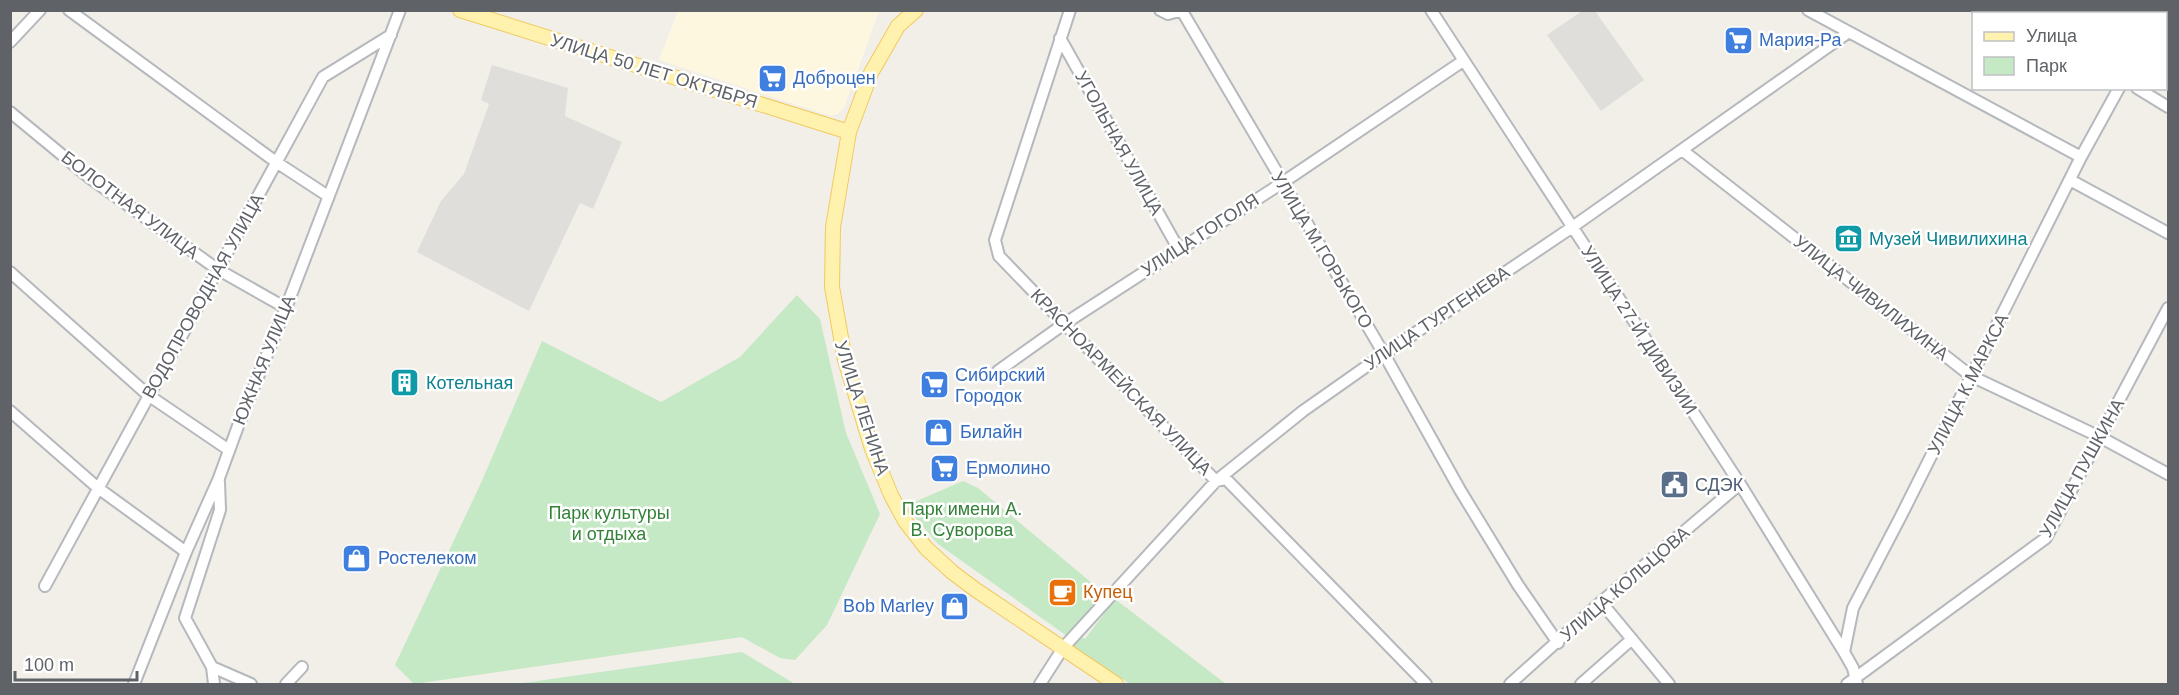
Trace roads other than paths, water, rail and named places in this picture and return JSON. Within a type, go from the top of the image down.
[{"type":"main road","name":"УЛИЦА 50 ЛЕТ ОКТЯБРЯ","points":[[460,10],[849,132]]},
{"type":"main road","name":"УЛИЦА ЛЕНИНА","points":[[916,10],[898,26],[871,73],[849,132],[833,227],[832,287],[844,360],[872,449],[891,495],[905,521],[926,548],[952,572],[1116,684]]},
{"type":"street","points":[[10,42],[40,10]]},
{"type":"street","points":[[69,10],[276,162],[328,196]]},
{"type":"street","name":"ЮЖНАЯ УЛИЦА","points":[[134,684],[186,552],[219,478],[400,10]]},
{"type":"street","name":"КРАСНОАРМЕЙСКАЯ УЛИЦА","points":[[1070,10],[994,240],[999,256],[1216,481],[1226,479],[1426,684]]},
{"type":"street","points":[[1160,10],[1168,14],[1182,11]]},
{"type":"street","name":"УЛИЦА 27-Й ДИВИЗИИ","points":[[1431,10],[1740,484],[1844,652]]},
{"type":"street","points":[[1808,10],[2081,157]]},
{"type":"street","name":"УЛИЦА М.ГОРЬКОГО","points":[[1182,11],[1384,354],[1460,490],[1518,585],[1558,643]]},
{"type":"street","name":"УЛИЦА ТУРГЕНЕВА","points":[[1040,684],[1063,648],[1216,481],[1304,411],[1384,354],[1571,228],[1849,32]]},
{"type":"street","name":"ВОДОПРОВОДНАЯ УЛИЦА","points":[[45,586],[323,77],[391,35]]},
{"type":"street","name":"УГОЛЬНАЯ УЛИЦА","points":[[1060,38],[1178,248]]},
{"type":"street","name":"УЛИЦА ГОГОЛЯ","points":[[998,371],[1178,248],[1282,183],[1463,61]]},
{"type":"street","name":"УЛИЦА К.МАРКСА","points":[[1844,652],[1853,608],[2081,157],[2118,90]]},
{"type":"street","points":[[2140,90],[2169,107]]},
{"type":"street","name":"БОЛОТНАЯ УЛИЦА","points":[[10,112],[90,178],[217,269],[286,308]]},
{"type":"street","name":"УЛИЦА ЧИВИЛИХИНА","points":[[1682,150],[1971,376],[2100,437],[2169,474]]},
{"type":"street","points":[[2070,180],[2169,233]]},
{"type":"street","points":[[10,272],[148,395],[229,450]]},
{"type":"street","name":"УЛИЦА ПУШКИНА","points":[[1853,683],[2046,538],[2169,308]]},
{"type":"street","points":[[10,411],[98,488],[186,552]]},
{"type":"street","points":[[214,684],[212,668],[185,618],[220,510],[219,478]]},
{"type":"street","name":"УЛИЦА КОЛЬЦОВА","points":[[1510,684],[1601,602],[1740,484]]},
{"type":"street","points":[[1601,602],[1669,684]]},
{"type":"street","points":[[1581,684],[1632,639]]},
{"type":"street","points":[[1844,652],[1853,668],[1853,683]]},
{"type":"street","points":[[286,684],[302,667]]},
{"type":"street","points":[[212,668],[250,684]]},
{"type":"place","name":"Мария-Ра","points":[[1738,40]]},
{"type":"place","name":"Доброцен","points":[[772,78]]},
{"type":"place","name":"Музей Чивилихина","points":[[1848,239]]},
{"type":"place","name":"Котельная","points":[[405,383]]},
{"type":"place","name":"Сибирский Городок","points":[[934,385]]},
{"type":"place","name":"Билайн","points":[[939,432]]},
{"type":"place","name":"Ермолино","points":[[945,468]]},
{"type":"place","name":"СДЭК","points":[[1674,485]]},
{"type":"place","name":"Ростелеком","points":[[357,558]]},
{"type":"place","name":"Купец","points":[[1062,592]]},
{"type":"place","name":"Bob Marley","points":[[955,606]]},
{"type":"park label","name":"Парк имени А. В. Суворова","points":[[962,519]]},
{"type":"park label","name":"Парк культуры и отдыха","points":[[609,523]]}]
